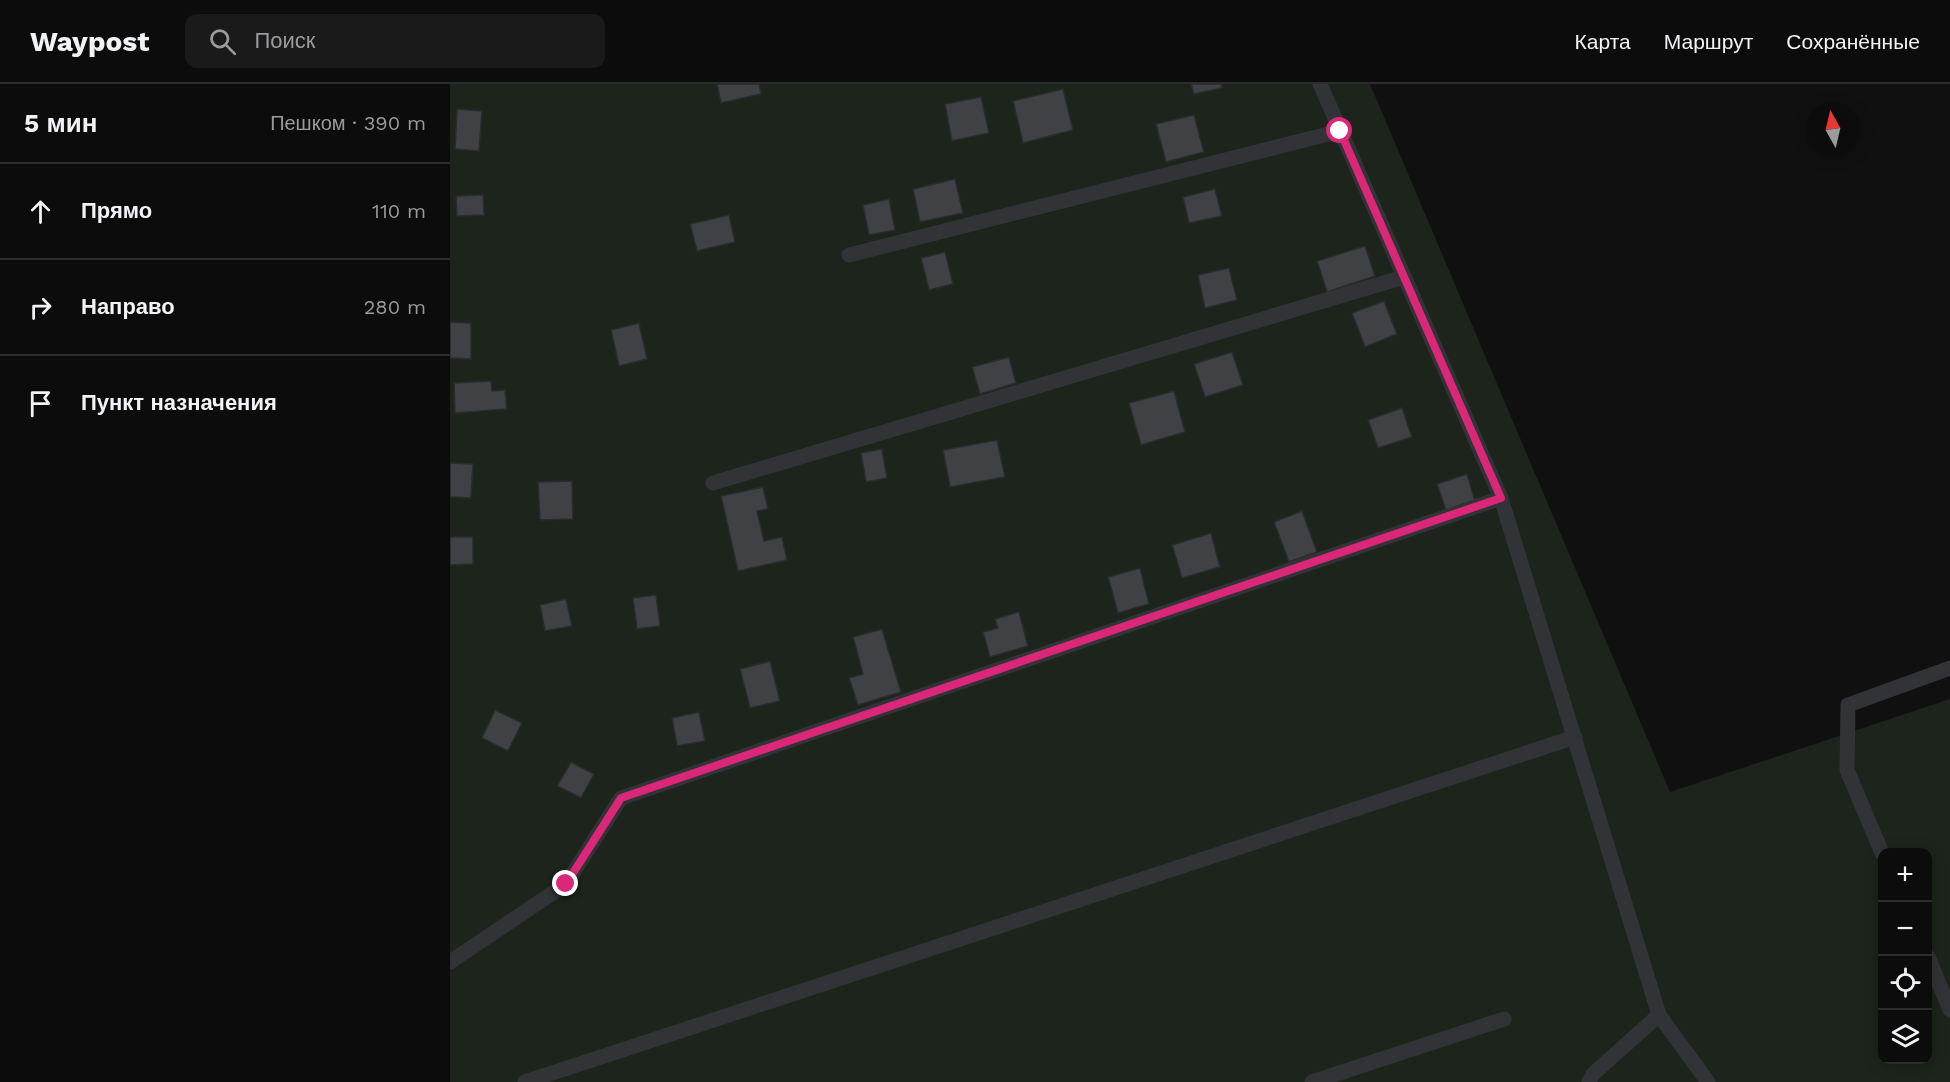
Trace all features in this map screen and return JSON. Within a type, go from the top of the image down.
[{"type":"lane","points":[[1320,84],[1501,498],[1659,1015],[1708,1082]]},
{"type":"lane","points":[[849,255],[1340,131]]},
{"type":"lane","points":[[713,483],[1404,277]]},
{"type":"lane","points":[[450,962],[566,884],[621,798],[1501,498]]},
{"type":"lane","points":[[1880,848],[1847,770],[1848,705],[1950,668]]},
{"type":"lane","points":[[525,1082],[1575,737]]},
{"type":"lane","points":[[1932,967],[1950,1010]]},
{"type":"lane","points":[[1589,1082],[1593,1074],[1659,1015]]},
{"type":"lane","points":[[1312,1082],[1504,1019]]},
{"type":"shaded area","points":[[450,84],[1370,84],[1670,792],[1950,699],[1950,1082],[450,1082]]},
{"type":"building","points":[[717,84],[759,84],[761,94],[721,103]]},
{"type":"building","points":[[1191,84],[1221,84],[1222,88],[1194,94]]},
{"type":"building","points":[[1063,89],[1073,130],[1023,143],[1013,101]]},
{"type":"building","points":[[981,97],[989,133],[952,141],[945,104]]},
{"type":"building","points":[[457,109],[482,111],[479,151],[455,149]]},
{"type":"building","points":[[1194,115],[1204,152],[1166,162],[1156,124]]},
{"type":"building","points":[[955,179],[963,213],[920,222],[913,189]]},
{"type":"building","points":[[1215,189],[1222,216],[1189,223],[1183,197]]},
{"type":"building","points":[[483,195],[484,215],[457,216],[456,196]]},
{"type":"building","points":[[889,199],[895,230],[869,235],[863,205]]},
{"type":"building","points":[[729,215],[735,242],[697,251],[690,224]]},
{"type":"building","points":[[1365,246],[1375,276],[1327,292],[1317,261]]},
{"type":"building","points":[[945,252],[953,284],[929,290],[921,258]]},
{"type":"building","points":[[1229,268],[1237,300],[1205,308],[1198,275]]},
{"type":"building","points":[[1384,301],[1397,334],[1365,347],[1352,313]]},
{"type":"building","points":[[450,322],[471,323],[471,359],[450,358]]},
{"type":"building","points":[[639,323],[647,359],[619,366],[611,330]]},
{"type":"building","points":[[1232,352],[1243,385],[1205,397],[1194,364]]},
{"type":"building","points":[[1009,357],[1016,383],[980,394],[972,367]]},
{"type":"building","points":[[491,381],[492,391],[505,390],[507,409],[455,413],[454,383]]},
{"type":"building","points":[[1174,391],[1185,432],[1141,445],[1129,403]]},
{"type":"building","points":[[1402,408],[1412,437],[1378,448],[1368,420]]},
{"type":"building","points":[[997,440],[1005,477],[950,487],[943,450]]},
{"type":"building","points":[[882,449],[887,478],[866,482],[861,453]]},
{"type":"building","points":[[450,463],[473,464],[471,498],[450,497]]},
{"type":"building","points":[[1467,474],[1475,501],[1446,510],[1437,484]]},
{"type":"building","points":[[572,481],[573,519],[540,520],[538,482]]},
{"type":"building","points":[[763,487],[768,509],[757,511],[764,541],[782,537],[787,560],[738,571],[721,496]]},
{"type":"building","points":[[1302,511],[1317,552],[1289,562],[1274,522]]},
{"type":"building","points":[[1211,533],[1220,567],[1182,578],[1172,545]]},
{"type":"building","points":[[450,537],[473,537],[473,564],[450,565]]},
{"type":"building","points":[[1140,568],[1149,604],[1118,613],[1108,577]]},
{"type":"building","points":[[656,595],[660,626],[637,629],[633,598]]},
{"type":"building","points":[[566,599],[572,626],[545,631],[540,605]]},
{"type":"building","points":[[1019,612],[1028,646],[990,657],[983,632],[998,628],[995,619]]},
{"type":"building","points":[[882,629],[901,692],[858,705],[849,678],[863,674],[853,637]]},
{"type":"building","points":[[770,661],[780,701],[750,708],[740,669]]},
{"type":"building","points":[[495,710],[522,723],[508,751],[482,738]]},
{"type":"building","points":[[699,712],[705,741],[677,746],[672,718]]},
{"type":"building","points":[[571,762],[594,774],[581,798],[557,786]]},
{"type":"route","points":[[566,884],[621,798],[1501,498],[1340,131]]}]
